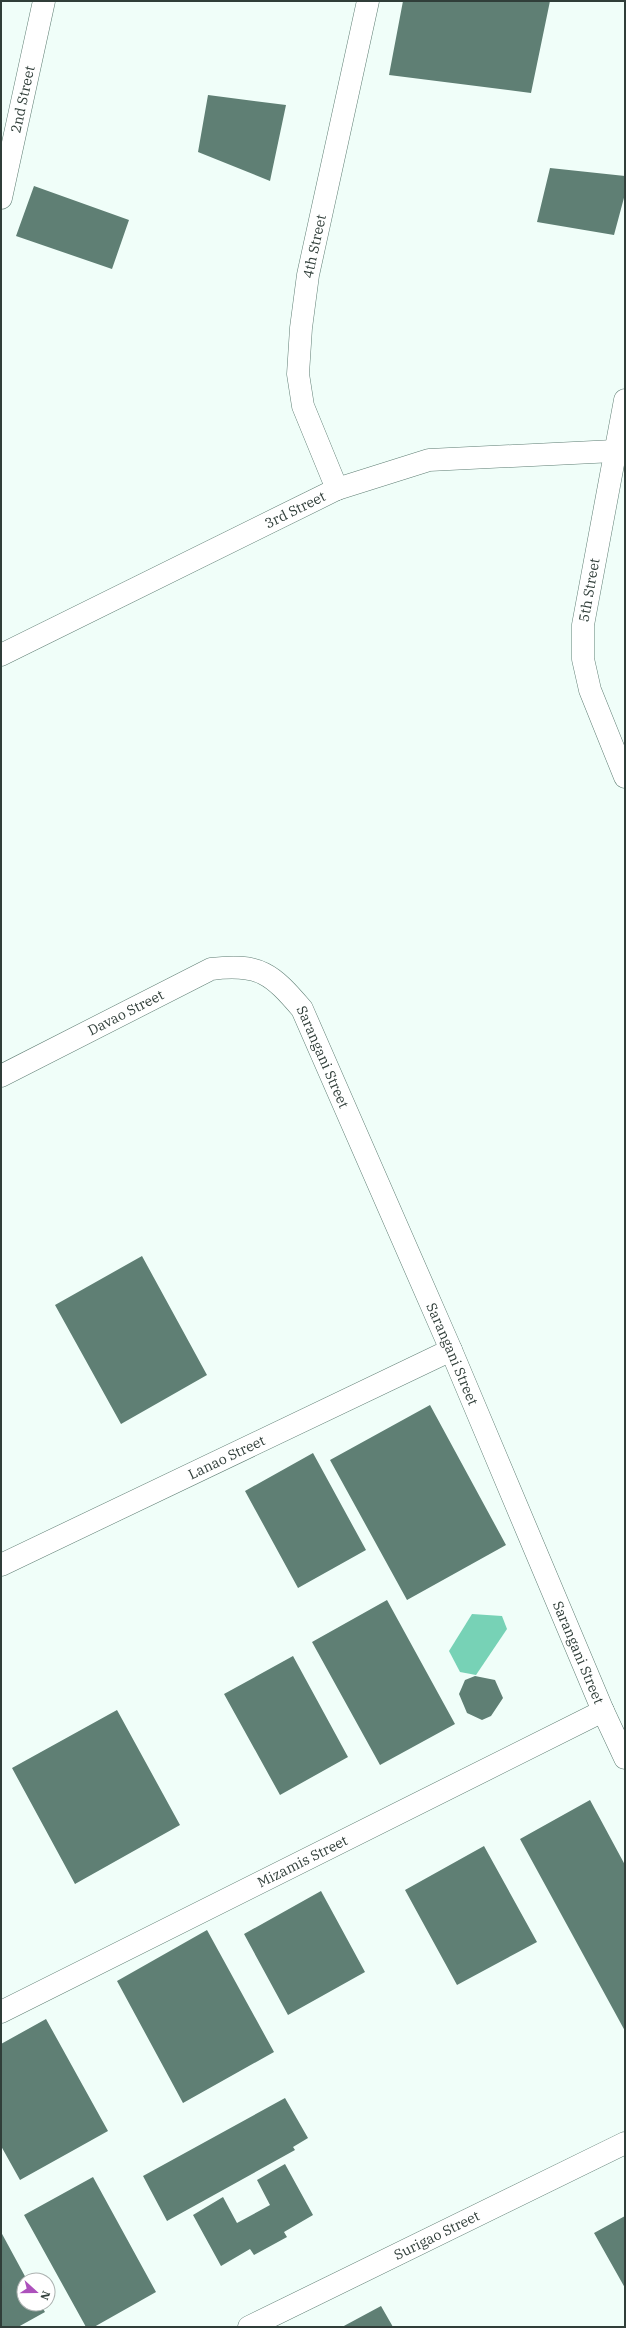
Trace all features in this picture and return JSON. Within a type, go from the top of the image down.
[{"type":"street","name":"2nd Street","points":[[1,198],[44,1]]},
{"type":"street","name":"4th Street","points":[[336,489],[303,406],[298,374],[301,328],[308,275],[368,1]]},
{"type":"street","name":"5th Street","points":[[625,400],[614,451],[583,625],[583,659],[590,690],[625,777]]},
{"type":"street","name":"3rd Street","points":[[1,655],[336,489],[429,460],[614,451]]},
{"type":"street","name":"Davao Street","points":[[1,1076],[211,969],[234,966],[255,969]]},
{"type":"street","name":"Sarangani Street","points":[[255,969],[279,982],[302,1009],[452,1350],[603,1711],[625,1758]]},
{"type":"street","name":"Lanao Street","points":[[1,1565],[452,1350]]},
{"type":"street","name":"Mizamis Street","points":[[1,2012],[603,1711]]},
{"type":"street","name":"Surigao Street","points":[[249,2327],[625,2143]]},
{"type":"shaded area","points":[[472,1614],[502,1616],[507,1629],[476,1675],[460,1672],[449,1651]]},
{"type":"building","points":[[403,1],[550,1],[531,93],[389,75]]},
{"type":"building","points":[[208,95],[286,105],[270,181],[198,152]]},
{"type":"building","points":[[550,168],[625,176],[625,194],[614,235],[537,222]]},
{"type":"building","points":[[34,186],[129,220],[112,269],[16,236]]},
{"type":"building","points":[[142,1256],[207,1375],[121,1424],[55,1305]]},
{"type":"building","points":[[430,1405],[506,1545],[407,1600],[330,1460]]},
{"type":"building","points":[[313,1453],[366,1550],[298,1588],[245,1491]]},
{"type":"building","points":[[387,1600],[455,1724],[380,1765],[312,1642]]},
{"type":"building","points":[[293,1656],[348,1757],[280,1795],[224,1694]]},
{"type":"building","points":[[475,1676],[495,1680],[503,1698],[491,1716],[482,1720],[467,1713],[459,1694],[465,1680]]},
{"type":"building","points":[[117,1710],[180,1825],[75,1884],[12,1768]]},
{"type":"building","points":[[590,1800],[625,1865],[625,2031],[520,1839]]},
{"type":"building","points":[[484,1846],[537,1942],[457,1985],[405,1890]]},
{"type":"building","points":[[321,1891],[365,1972],[288,2015],[244,1934]]},
{"type":"building","points":[[207,1930],[274,2052],[183,2103],[117,1981]]},
{"type":"building","points":[[46,2019],[108,2131],[20,2180],[1,2146],[1,2044]]},
{"type":"building","points":[[285,2098],[308,2138],[293,2147],[295,2150],[167,2221],[143,2176]]},
{"type":"building","points":[[285,2164],[313,2215],[284,2232],[287,2237],[254,2255],[250,2249],[221,2266],[193,2215],[223,2197],[237,2223],[270,2205],[257,2180]]},
{"type":"building","points":[[93,2177],[156,2292],[94,2327],[86,2327],[24,2215]]},
{"type":"building","points":[[625,2216],[625,2288],[594,2233]]},
{"type":"building","points":[[1,2232],[23,2272],[16,2272],[16,2312],[45,2312],[18,2327],[1,2327]]},
{"type":"building","points":[[381,2306],[393,2327],[342,2327]]}]
